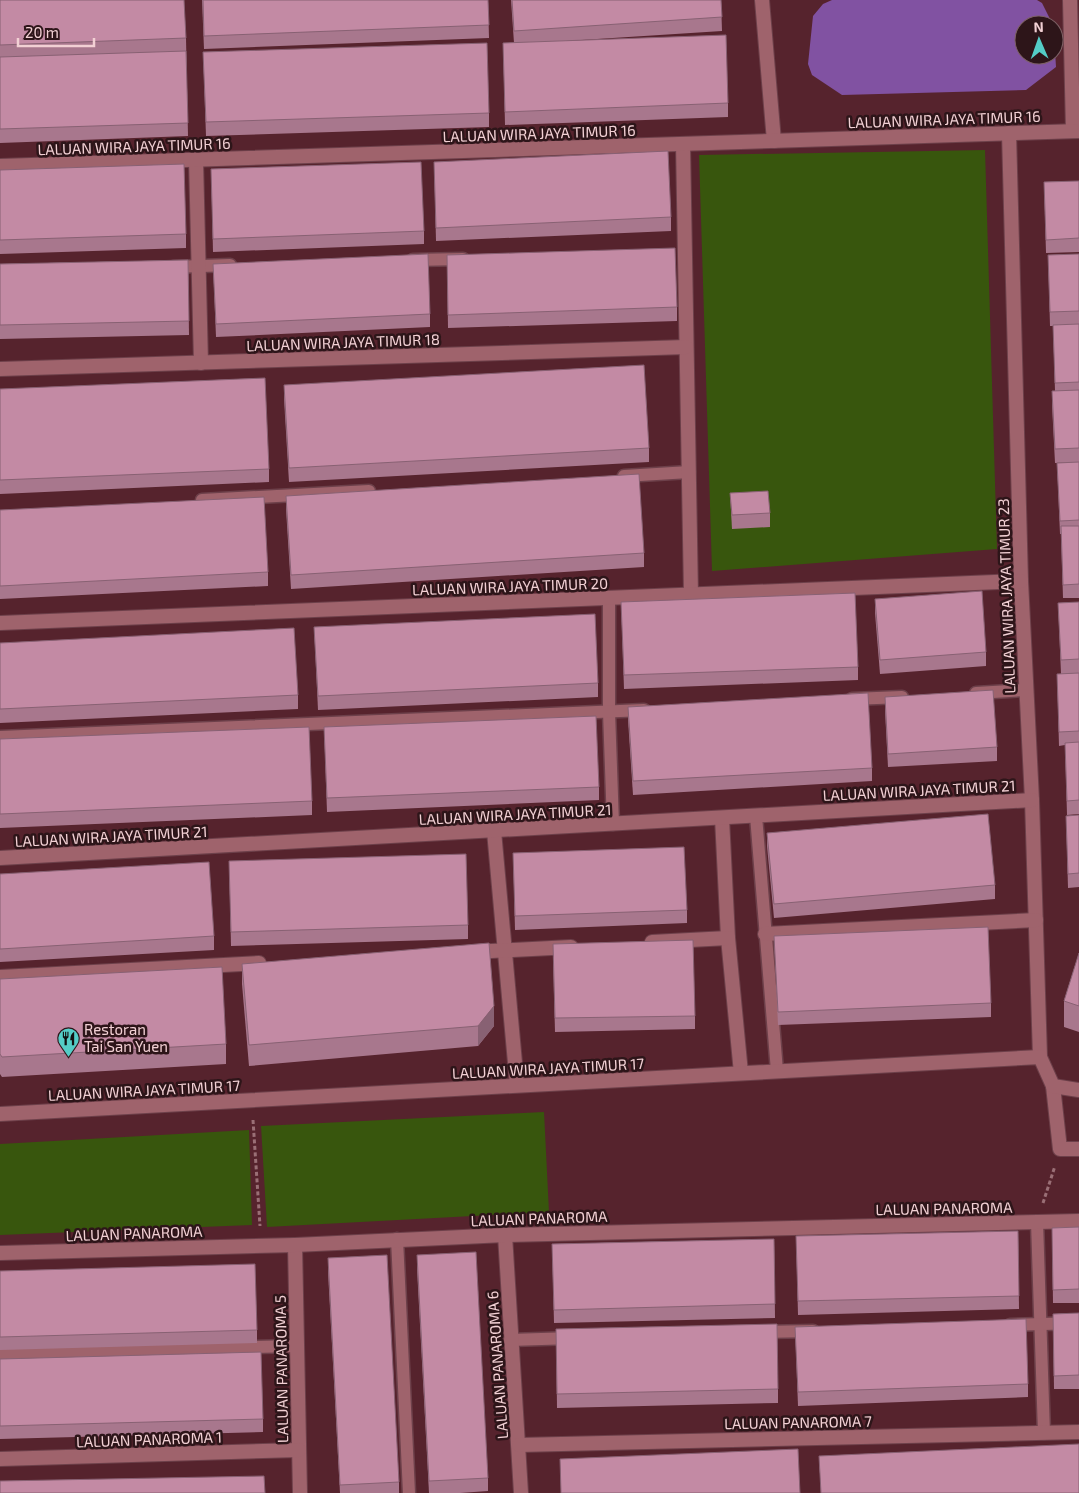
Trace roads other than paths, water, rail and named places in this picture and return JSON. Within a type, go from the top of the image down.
[{"type":"street","points":[[762,0],[774,141]]},
{"type":"street","points":[[1070,0],[1076,131]]},
{"type":"street","name":"LALUAN WIRA JAYA TIMUR 16","points":[[0,166],[1076,131]]},
{"type":"street","name":"LALUAN WIRA JAYA TIMUR 23","points":[[1009,133],[1021,581],[1032,800],[1040,1057]]},
{"type":"street","points":[[683,144],[680,253],[686,347],[691,595]]},
{"type":"street","points":[[196,160],[202,362]]},
{"type":"street","name":"LALUAN WIRA JAYA TIMUR 18","points":[[0,369],[686,347]]},
{"type":"street","name":"LALUAN WIRA JAYA TIMUR 20","points":[[0,624],[1021,581]]},
{"type":"street","name":"LALUAN WIRA JAYA TIMUR 21","points":[[0,858],[1032,800]]},
{"type":"street","points":[[722,818],[728,938],[741,1073]]},
{"type":"street","points":[[494,831],[517,1086]]},
{"type":"street","points":[[764,934],[1036,920]]},
{"type":"street","points":[[640,943],[728,938]]},
{"type":"street","points":[[455,953],[582,946]]},
{"type":"street","points":[[0,977],[277,962]]},
{"type":"street","points":[[1040,1057],[1053,1086],[1060,1149],[1079,1149]]},
{"type":"street","name":"LALUAN WIRA JAYA TIMUR 17","points":[[0,1114],[1040,1057]]},
{"type":"street","points":[[1053,1086],[1079,1090]]},
{"type":"street","name":"LALUAN PANAROMA","points":[[0,1253],[295,1245],[505,1235],[1079,1221]]},
{"type":"street","name":"LALUAN PANAROMA 6","points":[[505,1235],[510,1340],[521,1493]]},
{"type":"street","name":"LALUAN PANAROMA 5","points":[[295,1245],[300,1493]]},
{"type":"street","name":"LALUAN PANAROMA 7","points":[[519,1445],[1079,1432]]},
{"type":"street","name":"LALUAN PANAROMA 1","points":[[0,1460],[299,1450]]},
{"type":"lane","points":[[398,260],[477,258]]},
{"type":"lane","points":[[160,267],[239,265]]},
{"type":"lane","points":[[609,477],[689,472]]},
{"type":"lane","points":[[190,501],[379,490]]},
{"type":"lane","points":[[609,598],[609,712],[612,824]]},
{"type":"lane","points":[[966,693],[1026,690]]},
{"type":"lane","points":[[837,700],[917,696]]},
{"type":"lane","points":[[0,737],[659,709]]},
{"type":"lane","points":[[756,816],[764,934],[777,1071]]},
{"type":"lane","points":[[1037,1222],[1044,1432]]},
{"type":"lane","points":[[397,1239],[409,1493]]},
{"type":"lane","points":[[1000,1325],[1079,1323]]},
{"type":"lane","points":[[750,1332],[830,1330]]},
{"type":"lane","points":[[510,1340],[590,1337]]},
{"type":"lane","points":[[0,1353],[297,1346]]},
{"type":"place","name":"Restoran Tai San Yuen","points":[[68,1057]]}]
